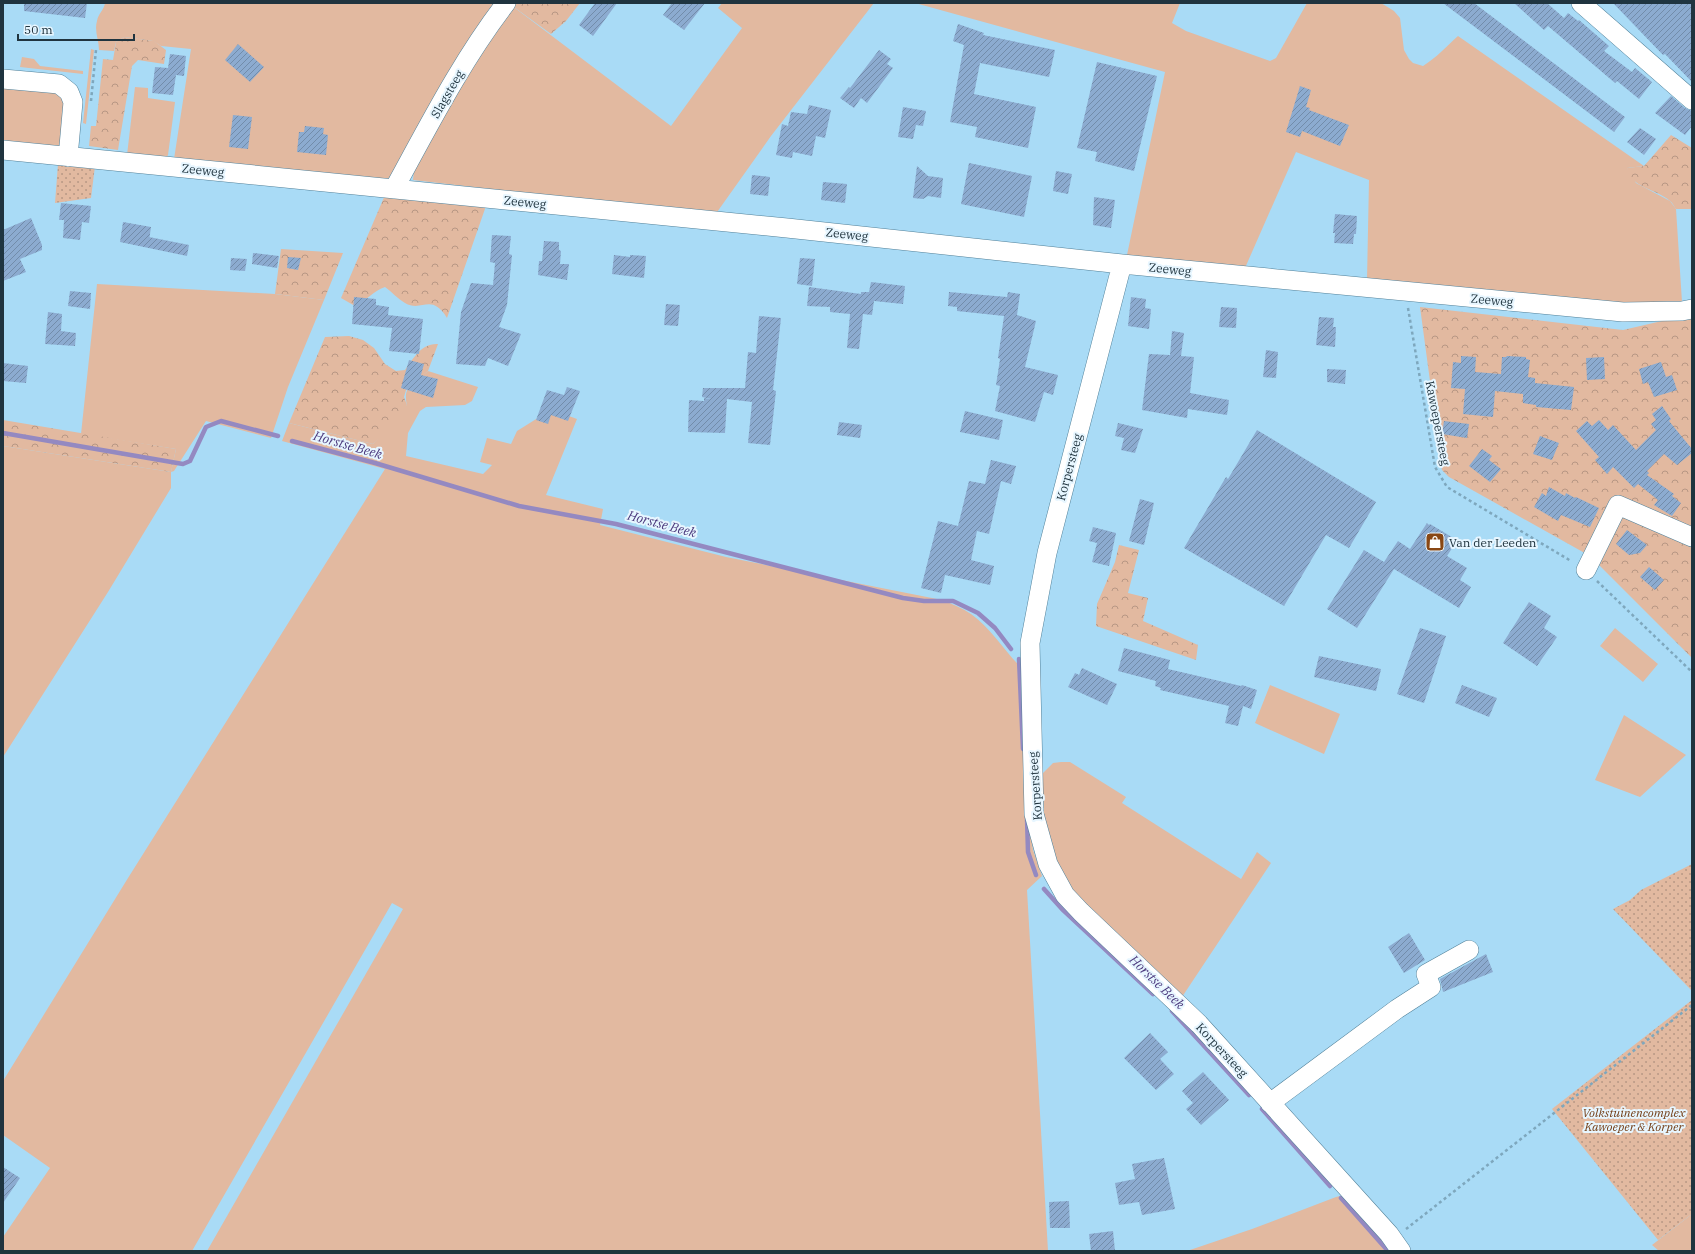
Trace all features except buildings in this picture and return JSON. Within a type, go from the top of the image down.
[{"type":"street","name":"Slagsteeg","points":[[394,189],[446,92],[506,3]]},
{"type":"street","points":[[1582,3],[1692,100]]},
{"type":"street","points":[[3,78],[58,84],[69,92],[73,102],[68,157]]},
{"type":"street","name":"Zeeweg","points":[[3,150],[787,228],[1122,264],[1406,292],[1623,312],[1682,311],[1692,309]]},
{"type":"street","name":"Korpersteeg","points":[[1122,264],[1047,553],[1030,643],[1034,814],[1048,864],[1065,895],[1199,1024],[1397,1245]]},
{"type":"street","points":[[1586,570],[1618,505],[1692,537]]},
{"type":"street","points":[[1270,1103],[1397,1009],[1431,987],[1426,974],[1469,950]]},
{"type":"path","name":"Kawoepersteeg","points":[[1406,292],[1435,467],[1447,487],[1586,570],[1692,672]]},
{"type":"path","points":[[1397,1245],[1692,1004]]},
{"type":"green space","points":[[105,3],[497,3],[407,153],[388,179],[174,159],[191,49],[161,46],[153,41],[124,37],[116,42],[114,51],[99,50],[96,25]]},
{"type":"green space","points":[[513,3],[580,3],[566,21],[551,34],[511,5]]},
{"type":"green space","points":[[722,3],[874,3],[771,136],[715,215],[413,180],[414,170],[446,111],[511,5],[671,126],[742,28],[718,8]]},
{"type":"green space","points":[[915,3],[1180,3],[1172,23],[1186,31],[1270,61],[1276,58],[1307,3],[1381,3],[1394,11],[1400,18],[1404,50],[1413,63],[1423,66],[1428,63],[1458,36],[1644,166],[1627,168],[1636,183],[1670,201],[1676,209],[1682,302],[1653,306],[1367,280],[1369,180],[1296,152],[1245,268],[1127,255],[1165,72]]},
{"type":"green space","points":[[124,37],[154,41],[166,50],[164,64],[138,60],[132,66],[118,150],[89,146],[91,126],[96,126],[103,59],[113,60],[116,42]]},
{"type":"green space","points":[[91,49],[94,50],[86,124],[83,123]]},
{"type":"green space","points":[[22,57],[34,59],[40,66],[83,71],[83,74],[20,67]]},
{"type":"green space","points":[[3,84],[64,93],[62,147],[3,144]]},
{"type":"green space","points":[[135,87],[148,88],[148,98],[175,102],[168,155],[166,158],[127,155]]},
{"type":"green space","points":[[1671,135],[1692,148],[1692,209],[1676,209],[1665,197],[1645,188],[1633,180],[1629,175],[1627,168],[1644,166]]},
{"type":"green space","points":[[58,164],[95,166],[91,198],[55,203]]},
{"type":"green space","points":[[385,195],[486,206],[447,318],[436,306],[426,304],[416,306],[405,303],[385,287],[355,306],[341,298]]},
{"type":"green space","points":[[281,249],[343,253],[324,300],[275,294]]},
{"type":"green space","points":[[97,284],[275,294],[324,300],[288,387],[271,438],[206,421],[174,471],[171,472],[176,449],[81,434]]},
{"type":"green space","points":[[1420,307],[1623,330],[1692,314],[1692,658],[1590,556],[1449,477],[1442,470]]},
{"type":"green space","points":[[349,336],[363,340],[374,348],[385,364],[396,371],[405,370],[418,352],[422,349],[432,344],[438,344],[428,371],[406,390],[404,397],[407,405],[404,413],[373,444],[289,423],[325,337]]},
{"type":"green space","points":[[428,371],[478,387],[472,401],[465,405],[426,407],[420,411],[408,433],[406,456],[483,474],[492,465],[480,462],[487,438],[511,444],[517,431],[550,409],[577,419],[546,495],[603,509],[600,525],[726,557],[942,600],[964,610],[979,620],[1025,671],[1030,827],[1033,850],[1042,876],[1027,890],[1048,1251],[207,1251],[403,909],[392,903],[192,1251],[3,1251],[3,1237],[50,1168],[3,1135],[3,1081],[128,878],[385,469],[282,441],[289,423],[373,444],[407,405],[406,393],[411,385]]},
{"type":"green space","points":[[3,420],[176,449],[171,472],[3,446]]},
{"type":"green space","points":[[3,446],[171,472],[171,488],[108,592],[3,757]]},
{"type":"green space","points":[[1119,545],[1139,550],[1128,593],[1148,598],[1143,621],[1198,645],[1196,660],[1096,626],[1097,604],[1115,562]]},
{"type":"green space","points":[[1615,628],[1658,664],[1643,682],[1600,646]]},
{"type":"green space","points":[[1270,685],[1340,714],[1324,754],[1255,723]]},
{"type":"green space","points":[[1624,715],[1686,755],[1640,797],[1595,780]]},
{"type":"green space","points":[[1070,762],[1126,797],[1122,803],[1241,879],[1257,852],[1271,863],[1182,997],[1064,883],[1045,835],[1041,775],[1053,763]]},
{"type":"green space","points":[[1692,864],[1692,991],[1613,909],[1630,900],[1641,890]]},
{"type":"green space","name":"Volkstuinencomplex Kawoeper & Korper","points":[[1692,1000],[1692,1214],[1658,1240],[1552,1109]]},
{"type":"green space","points":[[1344,1195],[1397,1251],[1187,1251],[1252,1229]]},
{"type":"green space","points":[[1692,1214],[1692,1251],[1659,1251],[1652,1245]]},
{"type":"waterway","name":"Horstse Beek","points":[[3,433],[183,464],[190,461],[206,427],[221,421],[278,436]]},
{"type":"waterway","name":"Horstse Beek","points":[[292,441],[375,463],[519,506],[616,524],[903,598],[924,601],[953,601],[978,613],[995,628],[1011,649]]},
{"type":"waterway","name":"Horstse Beek","points":[[1019,659],[1023,749]]},
{"type":"waterway","name":"Horstse Beek","points":[[1027,818],[1028,852],[1036,875]]},
{"type":"waterway","name":"Horstse Beek","points":[[1044,889],[1062,909],[1153,994]]},
{"type":"waterway","name":"Horstse Beek","points":[[1172,1011],[1249,1095]]},
{"type":"waterway","name":"Horstse Beek","points":[[1262,1109],[1330,1186]]},
{"type":"waterway","name":"Horstse Beek","points":[[1341,1198],[1388,1251]]},
{"type":"place","name":"Van der Leeden","points":[[1435,542]]}]
